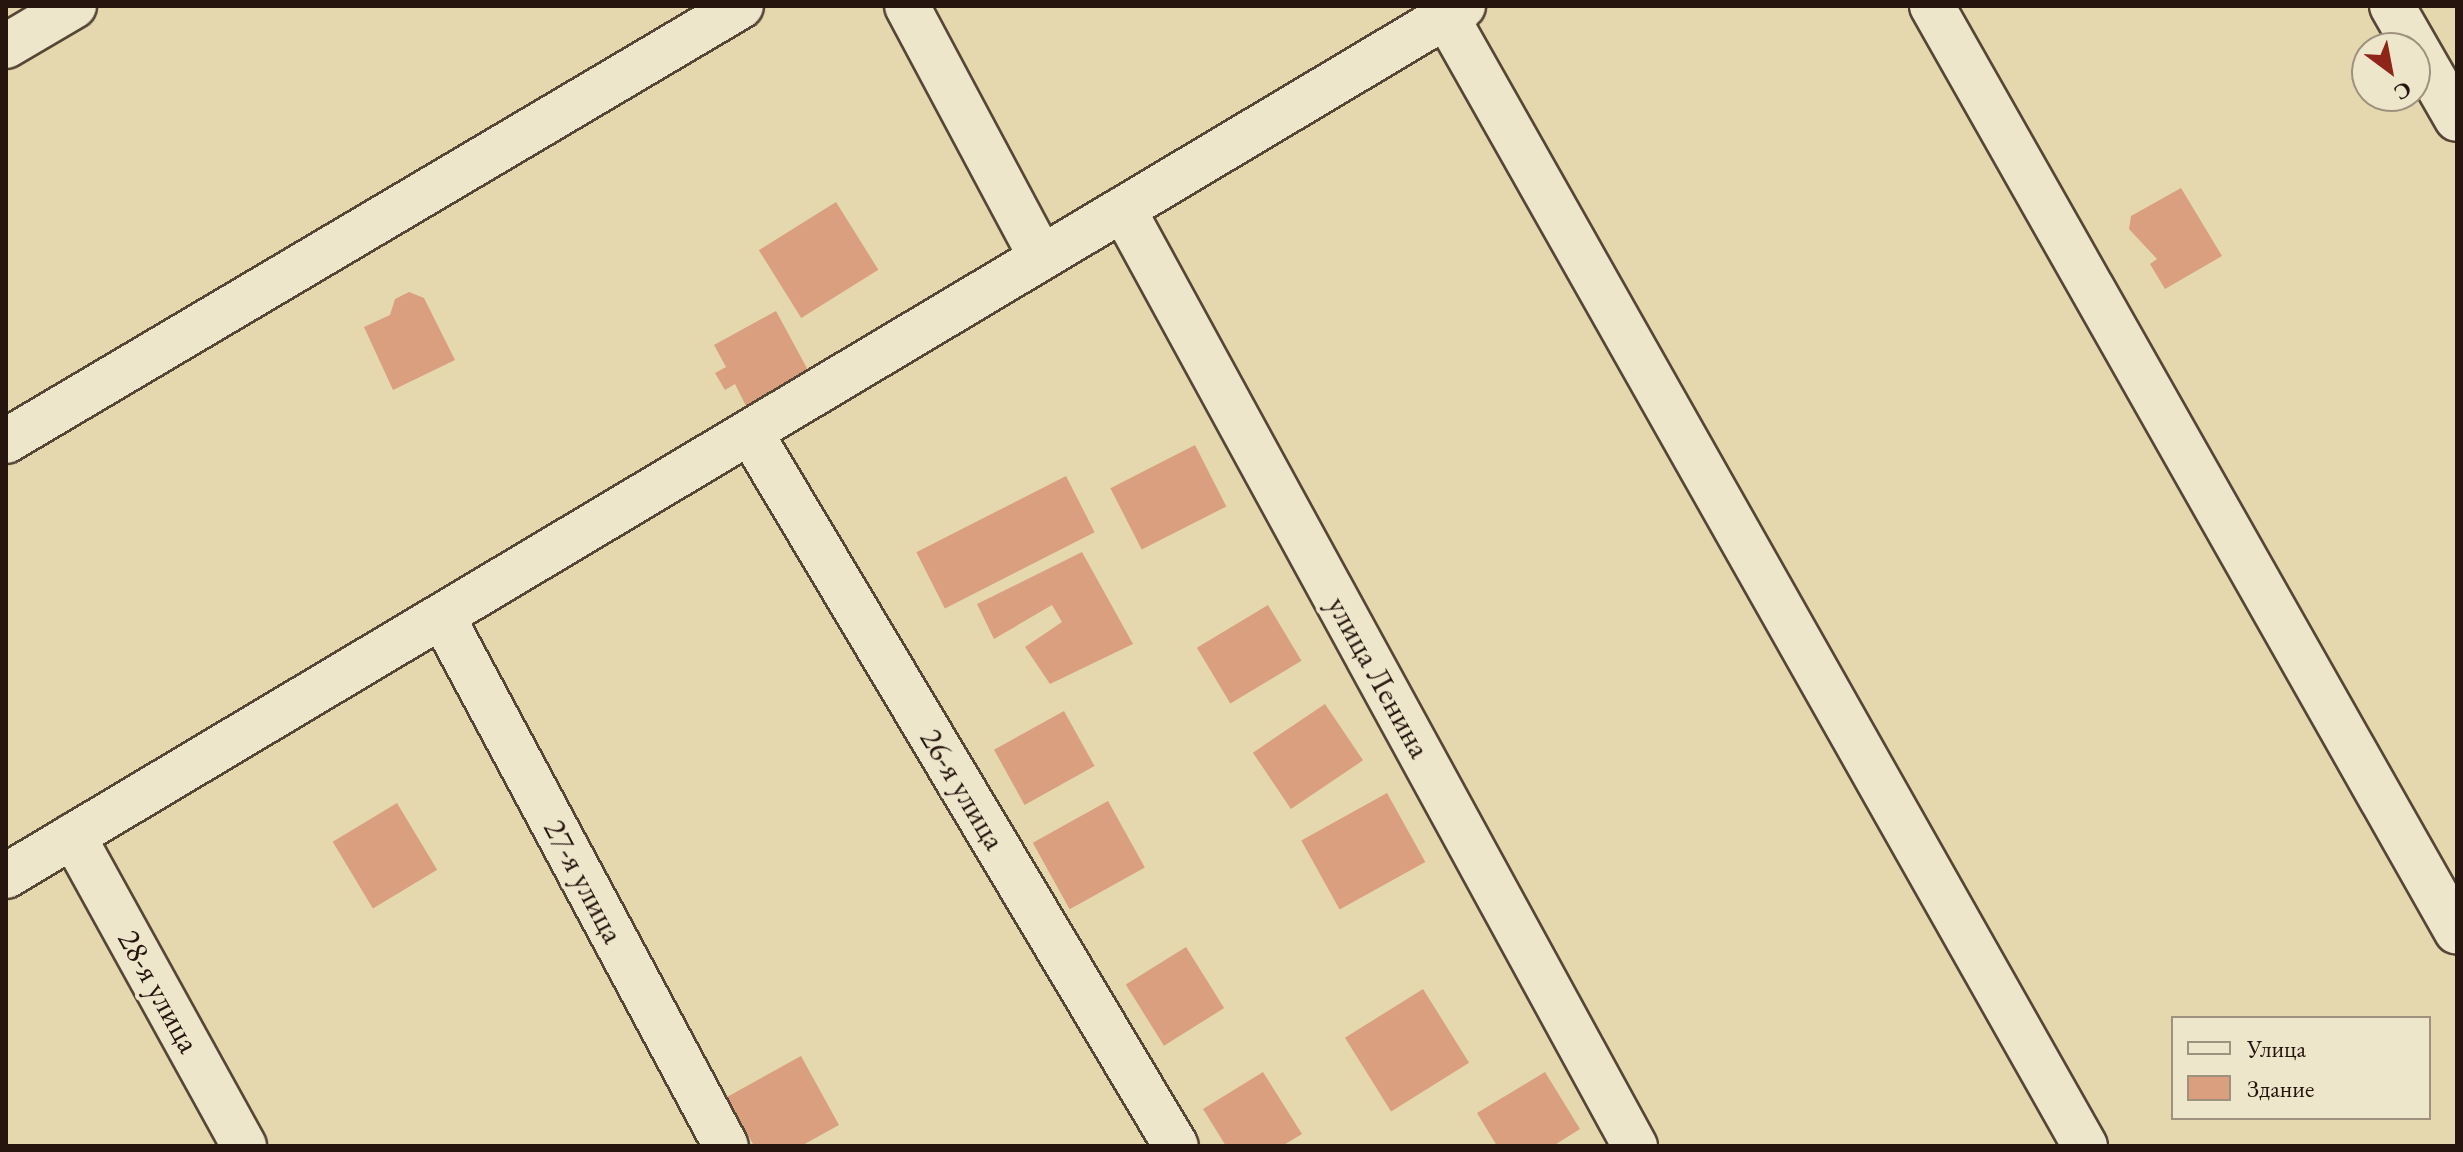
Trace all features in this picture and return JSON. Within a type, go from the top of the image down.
[{"type":"street","points":[[6,46],[74,6]]},
{"type":"street","points":[[6,441],[741,6]]},
{"type":"street","points":[[907,6],[1041,257]]},
{"type":"street","points":[[1932,6],[2457,932]]},
{"type":"street","points":[[2392,6],[2457,119]]},
{"type":"street","points":[[6,876],[1454,11],[2085,1146]]},
{"type":"street","name":"улица Ленина","points":[[1123,209],[1635,1146]]},
{"type":"street","name":"26-я улица","points":[[750,432],[1176,1146]]},
{"type":"street","name":"27-я улица","points":[[442,616],[726,1146]]},
{"type":"street","name":"28-я улица","points":[[73,836],[244,1146]]},
{"type":"building","points":[[2181,188],[2222,256],[2165,289],[2150,264],[2157,259],[2129,229],[2131,216]]},
{"type":"building","points":[[836,202],[878,270],[801,318],[759,250]]},
{"type":"building","points":[[409,292],[424,298],[455,360],[393,390],[364,327],[390,315],[395,299]]},
{"type":"building","points":[[776,311],[809,372],[746,406],[735,384],[725,390],[715,373],[726,367],[714,345]]},
{"type":"building","points":[[1195,445],[1226,506],[1142,550],[1110,488]]},
{"type":"building","points":[[1066,476],[1095,532],[945,608],[916,552]]},
{"type":"building","points":[[1082,552],[1133,644],[1050,684],[1025,647],[1062,622],[1052,605],[994,639],[977,604]]},
{"type":"building","points":[[1268,605],[1301,661],[1230,703],[1197,648]]},
{"type":"building","points":[[1325,704],[1363,760],[1291,809],[1253,753]]},
{"type":"building","points":[[1064,711],[1095,766],[1025,805],[994,750]]},
{"type":"building","points":[[1387,793],[1425,862],[1340,910],[1301,841]]},
{"type":"building","points":[[1108,801],[1145,867],[1070,909],[1033,843]]},
{"type":"building","points":[[397,803],[437,870],[373,908],[333,842]]},
{"type":"building","points":[[1186,947],[1224,1008],[1164,1046],[1126,985]]},
{"type":"building","points":[[1423,989],[1469,1063],[1391,1112],[1345,1038]]},
{"type":"building","points":[[801,1056],[839,1125],[801,1146],[754,1146],[727,1097]]},
{"type":"building","points":[[1263,1072],[1302,1134],[1282,1146],[1226,1146],[1203,1109]]},
{"type":"building","points":[[1545,1072],[1580,1129],[1553,1146],[1497,1146],[1477,1113]]}]
